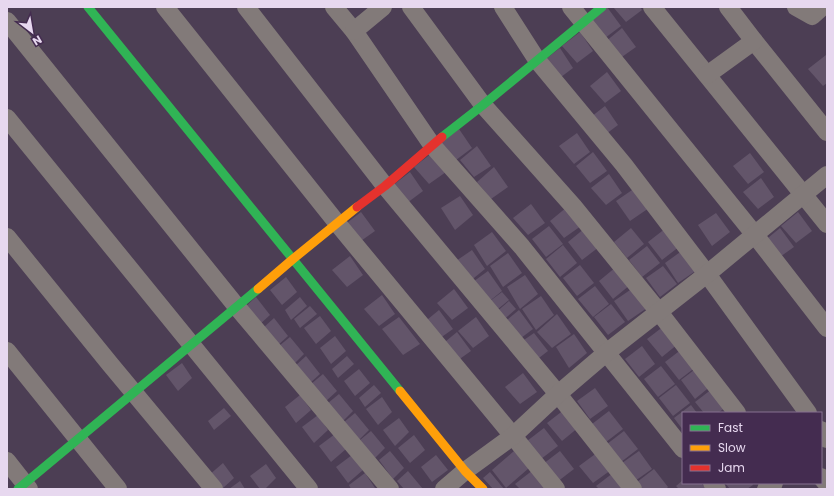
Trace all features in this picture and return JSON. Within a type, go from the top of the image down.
[{"type":"street","points":[[88,7],[464,471],[484,489]]},
{"type":"street","points":[[165,7],[337,223],[556,489]]},
{"type":"street","points":[[246,7],[385,186],[558,394],[633,489]]},
{"type":"street","points":[[334,7],[354,32],[432,145],[522,247],[682,448]]},
{"type":"street","points":[[354,32],[383,7]]},
{"type":"street","points":[[411,7],[483,105],[573,206],[659,312],[736,412]]},
{"type":"street","points":[[503,7],[537,60],[624,165],[707,274],[807,412]]},
{"type":"street","points":[[572,7],[755,235],[827,328]]},
{"type":"street","points":[[7,461],[24,487],[78,439],[293,259],[385,186],[432,145],[602,7]]},
{"type":"street","points":[[652,7],[827,224]]},
{"type":"street","points":[[796,7],[812,16],[822,7]]},
{"type":"street","points":[[734,8],[754,40],[827,132]]},
{"type":"street","points":[[7,21],[237,307],[390,489]]},
{"type":"street","points":[[707,74],[754,40]]},
{"type":"street","points":[[7,118],[309,489]]},
{"type":"street","points":[[444,489],[464,471],[513,436],[558,394],[606,353],[707,274],[827,175]]},
{"type":"street","points":[[7,237],[214,489]]},
{"type":"street","points":[[7,351],[118,489]]},
{"type":"building","points":[[607,7],[621,26],[605,38],[590,21]]},
{"type":"building","points":[[613,7],[640,7],[642,10],[626,22]]},
{"type":"building","points":[[622,28],[636,47],[619,59],[605,42]]},
{"type":"building","points":[[580,32],[593,51],[577,63],[562,46]]},
{"type":"building","points":[[560,48],[573,68],[557,80],[542,62]]},
{"type":"building","points":[[826,55],[827,83],[823,86],[808,69]]},
{"type":"building","points":[[607,72],[621,91],[605,103],[590,86]]},
{"type":"building","points":[[605,106],[618,125],[602,137],[587,120]]},
{"type":"building","points":[[459,129],[472,148],[456,160],[441,143]]},
{"type":"building","points":[[577,133],[590,152],[574,164],[559,146]]},
{"type":"building","points":[[477,146],[491,166],[474,177],[460,160]]},
{"type":"building","points":[[593,152],[607,171],[590,183],[576,166]]},
{"type":"building","points":[[432,153],[446,172],[429,184],[414,167]]},
{"type":"building","points":[[750,153],[764,172],[748,184],[733,166]]},
{"type":"building","points":[[494,167],[508,187],[491,199],[477,182]]},
{"type":"building","points":[[410,172],[423,191],[407,203],[392,186]]},
{"type":"building","points":[[609,174],[622,193],[606,205],[591,188]]},
{"type":"building","points":[[761,178],[774,197],[758,209],[743,192]]},
{"type":"building","points":[[635,188],[649,208],[630,221],[616,201]]},
{"type":"building","points":[[460,196],[473,215],[455,230],[441,208]]},
{"type":"building","points":[[531,204],[545,223],[528,235],[513,218]]},
{"type":"building","points":[[567,207],[581,226],[564,238],[550,221]]},
{"type":"building","points":[[361,212],[375,231],[358,243],[343,226]]},
{"type":"building","points":[[798,212],[812,231],[796,243],[781,226]]},
{"type":"building","points":[[716,213],[730,232],[712,246],[698,225]]},
{"type":"building","points":[[549,226],[563,244],[546,257],[532,239]]},
{"type":"building","points":[[585,228],[599,247],[582,260],[568,242]]},
{"type":"building","points":[[631,228],[644,244],[627,258],[614,242]]},
{"type":"building","points":[[666,228],[680,246],[662,260],[648,242]]},
{"type":"building","points":[[780,228],[794,247],[777,259],[763,242]]},
{"type":"building","points":[[492,232],[506,251],[487,266],[474,245]]},
{"type":"building","points":[[563,245],[577,263],[560,277],[546,259]]},
{"type":"building","points":[[647,246],[660,263],[642,277],[629,260]]},
{"type":"building","points":[[472,250],[485,269],[469,282],[453,263]]},
{"type":"building","points":[[683,250],[697,270],[678,283],[665,263]]},
{"type":"building","points":[[508,253],[522,273],[503,287],[490,266]]},
{"type":"building","points":[[350,256],[363,275],[347,287],[332,270]]},
{"type":"building","points":[[580,265],[594,283],[577,296],[563,278]]},
{"type":"building","points":[[663,266],[677,284],[660,297],[646,278]]},
{"type":"building","points":[[616,267],[630,285],[613,299],[599,281]]},
{"type":"building","points":[[488,271],[502,291],[486,304],[470,284]]},
{"type":"building","points":[[525,275],[538,294],[520,309],[507,287]]},
{"type":"building","points":[[286,277],[297,292],[282,305],[270,290]]},
{"type":"building","points":[[595,286],[609,304],[593,317],[578,299]]},
{"type":"building","points":[[633,288],[647,308],[628,321],[614,301]]},
{"type":"building","points":[[454,289],[468,308],[452,320],[437,303]]},
{"type":"building","points":[[502,292],[509,300],[492,314],[486,304]]},
{"type":"building","points":[[382,295],[395,314],[379,326],[364,309]]},
{"type":"building","points":[[541,296],[554,315],[536,330],[522,309]]},
{"type":"building","points":[[256,297],[270,315],[259,325],[245,307]]},
{"type":"building","points":[[300,297],[307,306],[291,320],[285,310]]},
{"type":"building","points":[[509,301],[516,309],[500,323],[494,314]]},
{"type":"building","points":[[611,304],[625,322],[608,335],[594,317]]},
{"type":"building","points":[[310,306],[317,314],[300,328],[294,319]]},
{"type":"building","points":[[439,310],[453,329],[436,341],[422,324]]},
{"type":"building","points":[[519,310],[533,329],[517,341],[502,324]]},
{"type":"building","points":[[557,314],[571,334],[552,348],[537,332]]},
{"type":"building","points":[[320,316],[331,331],[316,344],[304,328]]},
{"type":"building","points":[[399,317],[420,344],[403,355],[382,329]]},
{"type":"building","points":[[476,317],[489,336],[473,348],[458,331]]},
{"type":"building","points":[[274,318],[288,336],[277,346],[263,328]]},
{"type":"building","points":[[664,326],[678,344],[662,357],[647,339]]},
{"type":"building","points":[[457,332],[471,351],[454,363],[440,346]]},
{"type":"building","points":[[534,333],[548,351],[535,361],[521,342]]},
{"type":"building","points":[[574,334],[587,353],[569,368],[556,347]]},
{"type":"building","points":[[335,336],[346,351],[331,364],[320,348]]},
{"type":"building","points":[[290,337],[304,354],[293,365],[279,346]]},
{"type":"building","points":[[642,346],[655,364],[639,377],[625,359]]},
{"type":"building","points":[[682,349],[696,367],[679,380],[665,362]]},
{"type":"building","points":[[306,356],[320,374],[309,384],[295,366]]},
{"type":"building","points":[[347,356],[354,364],[338,378],[332,369]]},
{"type":"building","points":[[182,363],[192,378],[178,391],[166,375]]},
{"type":"building","points":[[661,366],[675,384],[658,397],[644,379]]},
{"type":"building","points":[[698,367],[712,385],[695,399],[681,380]]},
{"type":"building","points":[[359,369],[370,383],[355,396],[344,381]]},
{"type":"building","points":[[523,373],[537,392],[520,404],[505,387]]},
{"type":"building","points":[[323,374],[337,391],[325,402],[311,384]]},
{"type":"building","points":[[374,385],[381,393],[365,407],[359,398]]},
{"type":"building","points":[[676,385],[690,403],[673,416],[659,398]]},
{"type":"building","points":[[595,388],[608,406],[590,419],[577,401]]},
{"type":"building","points":[[712,389],[726,407],[719,412],[703,412],[695,402]]},
{"type":"building","points":[[339,394],[353,411],[342,422],[328,403]]},
{"type":"building","points":[[300,395],[311,410],[296,423],[285,407]]},
{"type":"building","points":[[382,397],[392,412],[378,425],[366,409]]},
{"type":"building","points":[[691,405],[696,412],[682,412],[682,429],[674,418]]},
{"type":"building","points":[[224,408],[231,416],[214,430],[208,421]]},
{"type":"building","points":[[565,409],[579,427],[562,441],[547,423]]},
{"type":"building","points":[[609,411],[623,429],[606,442],[592,424]]},
{"type":"building","points":[[355,413],[369,430],[358,441],[344,422]]},
{"type":"building","points":[[318,415],[328,430],[314,443],[302,427]]},
{"type":"building","points":[[399,418],[409,432],[395,446],[383,430]]},
{"type":"building","points":[[544,428],[558,446],[541,459],[527,441]]},
{"type":"building","points":[[371,431],[385,448],[374,459],[360,440]]},
{"type":"building","points":[[624,431],[638,449],[621,462],[607,444]]},
{"type":"building","points":[[335,434],[346,449],[331,462],[319,446]]},
{"type":"building","points":[[414,435],[425,450],[410,463],[398,448]]},
{"type":"building","points":[[390,451],[404,468],[393,479],[379,460]]},
{"type":"building","points":[[514,451],[529,468],[506,488],[492,470]]},
{"type":"building","points":[[560,451],[574,469],[557,482],[543,464]]},
{"type":"building","points":[[639,451],[652,469],[635,481],[622,463]]},
{"type":"building","points":[[598,452],[611,470],[593,483],[579,466]]},
{"type":"building","points":[[352,455],[363,470],[348,483],[336,467]]},
{"type":"building","points":[[436,455],[448,470],[432,482],[421,467]]},
{"type":"building","points":[[223,463],[234,478],[222,489],[208,476]]},
{"type":"building","points":[[266,464],[276,478],[265,489],[260,489],[250,476]]},
{"type":"building","points":[[654,469],[668,487],[666,489],[642,489],[637,482]]},
{"type":"building","points":[[533,470],[547,489],[520,489],[515,484]]},
{"type":"building","points":[[408,471],[423,489],[404,489],[397,481]]},
{"type":"building","points":[[490,472],[504,489],[493,489],[483,478]]},
{"type":"building","points":[[365,473],[375,488],[351,489],[349,485]]},
{"type":"building","points":[[613,473],[626,489],[599,489],[596,486]]},
{"type":"building","points":[[240,481],[245,489],[229,489]]},
{"type":"building","points":[[682,481],[682,484],[702,484],[706,489],[679,489],[676,486]]},
{"type":"building","points":[[726,484],[753,485],[747,489],[730,489]]},
{"type":"traffic: fast","points":[[88,7],[400,391]]},
{"type":"traffic: fast","points":[[442,137],[602,7]]},
{"type":"traffic: fast","points":[[18,489],[258,289]]},
{"type":"traffic: slow","points":[[258,289],[357,207]]},
{"type":"traffic: slow","points":[[400,391],[465,471],[483,489]]},
{"type":"traffic: jam","points":[[357,207],[385,186],[442,137]]}]
